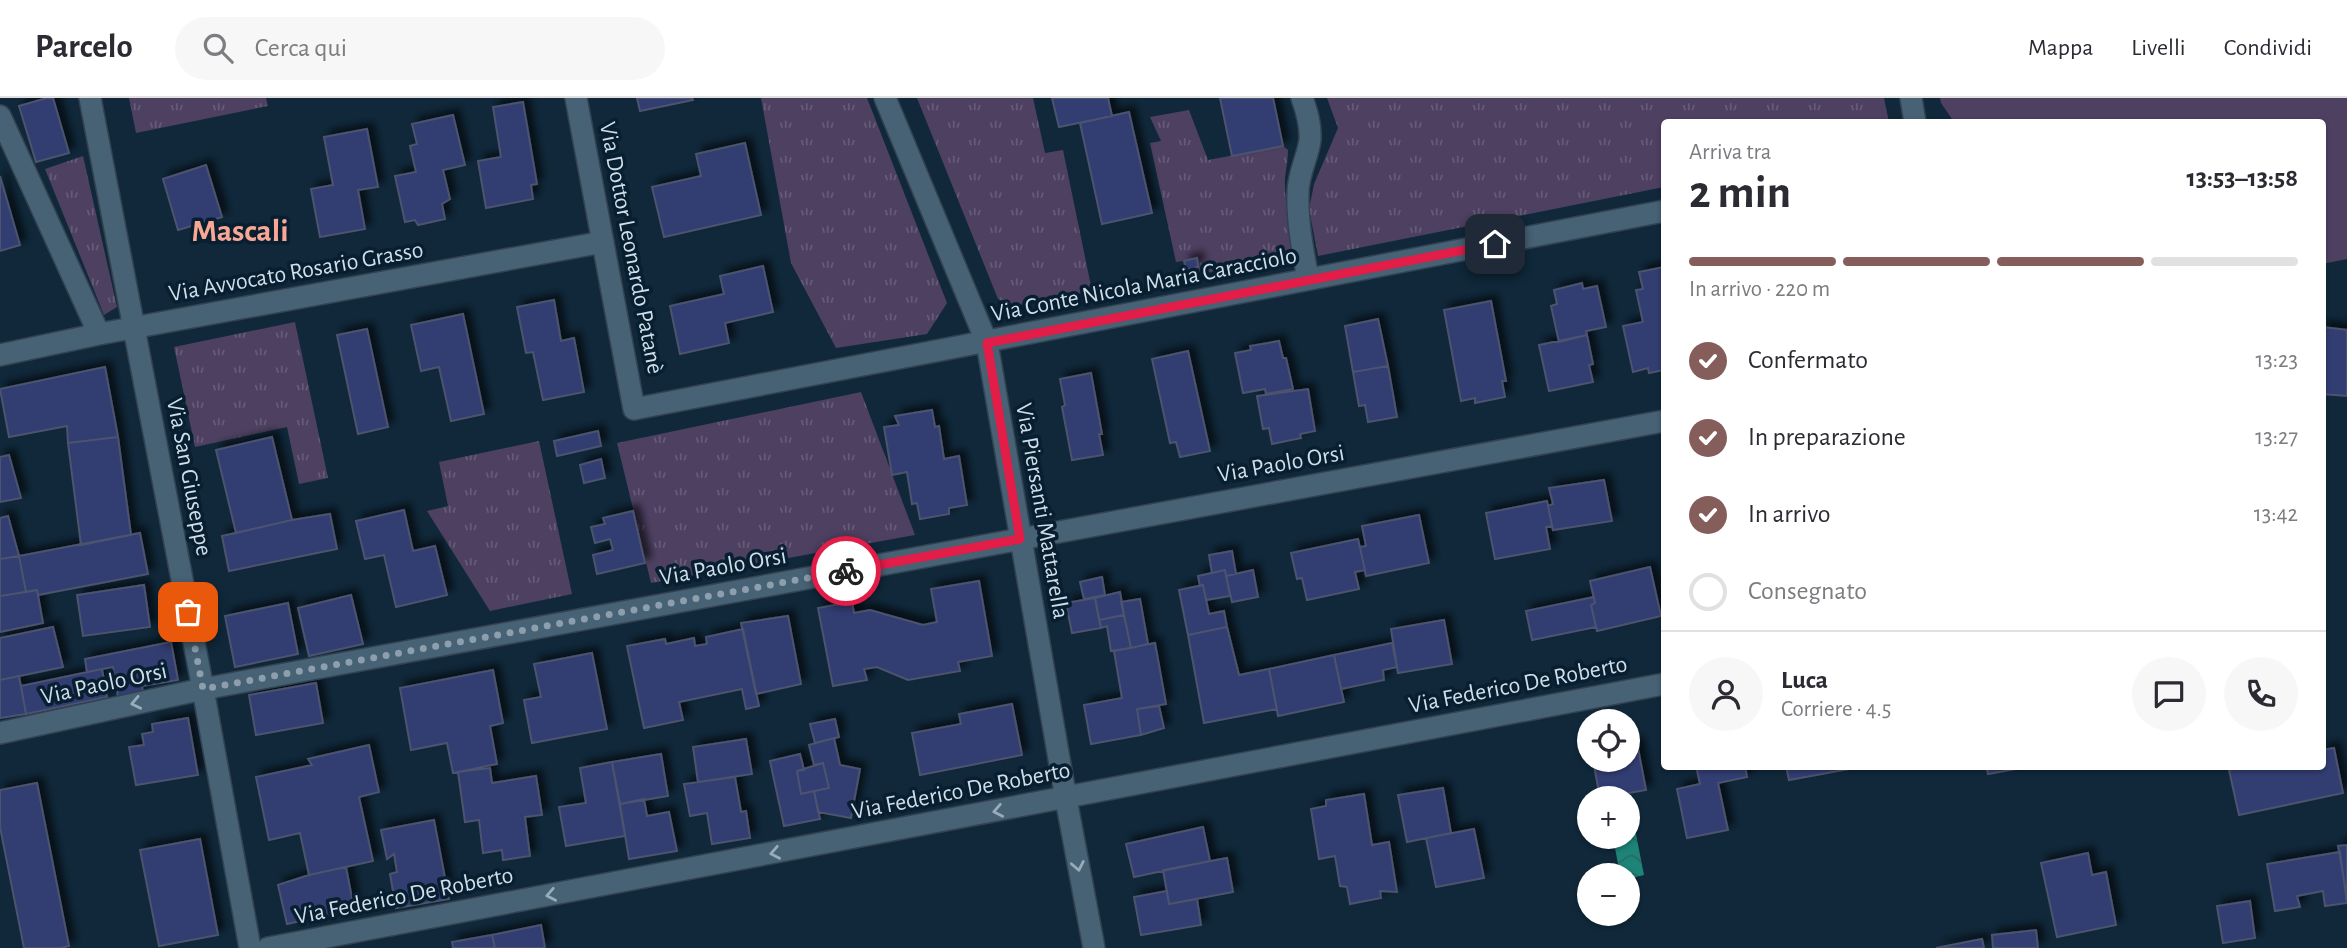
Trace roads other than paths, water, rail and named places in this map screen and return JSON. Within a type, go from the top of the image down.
[{"type":"street","name":"Via San Giuseppe","points":[[90,98],[250,948]]},
{"type":"street","name":"Via Dottor Leonardo Patanè","points":[[576,98],[634,409]]},
{"type":"street","name":"Via Piersanti Mattarella","points":[[885,98],[987,343],[1094,948]]},
{"type":"street","points":[[1302,98],[1310,121],[1310,143],[1302,164],[1298,192],[1300,231],[1308,279]]},
{"type":"street","points":[[1910,98],[1914,119]]},
{"type":"street","points":[[0,116],[100,334]]},
{"type":"street","name":"Via Conte Nicola Maria Caracciolo","points":[[634,409],[1661,212]]},
{"type":"street","name":"Via Avvocato Rosario Grasso","points":[[0,355],[100,334],[603,242]]},
{"type":"street","name":"Via Paolo Orsi","points":[[0,733],[203,689],[1661,422]]},
{"type":"street","name":"Via Federico De Roberto","points":[[268,948],[1661,685]]},
{"type":"water","points":[[1615,849],[1639,849],[1644,875],[1640,876],[1640,863],[1618,863]]},
{"type":"district","name":"Mascali","points":[[240,231]]}]
